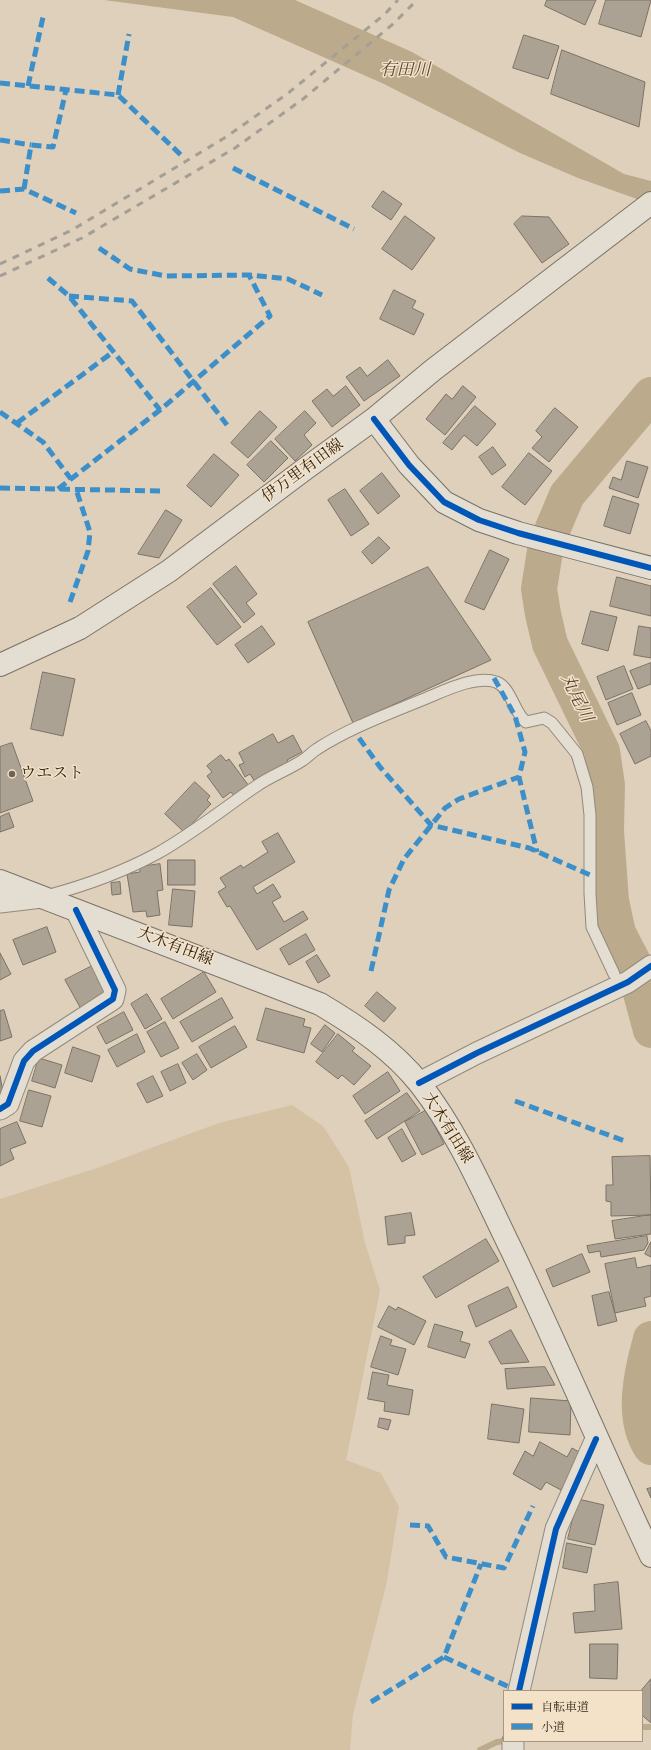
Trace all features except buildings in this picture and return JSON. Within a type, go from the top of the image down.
[{"type":"main road","name":"伊万里有田線","points":[[0,666],[80,628],[122,603],[169,570],[305,468],[374,419],[433,370],[651,203]]},
{"type":"main road","points":[[374,419],[409,465],[444,502],[479,520],[518,533],[651,568]]},
{"type":"main road","name":"大木有田線","points":[[0,881],[320,1004],[358,1027],[391,1053],[419,1083],[443,1118],[465,1155],[532,1295],[596,1439],[651,1556]]},
{"type":"street","points":[[0,902],[42,897]]},
{"type":"street","points":[[0,1109],[8,1104],[24,1061],[33,1051],[113,999],[115,990],[76,910]]},
{"type":"street","points":[[419,1083],[477,1053],[628,982],[651,966]]},
{"type":"street","points":[[518,1690],[556,1529],[596,1439]]},
{"type":"lane","points":[[42,897],[79,887],[130,867],[159,852],[208,821],[255,787],[303,760],[333,739],[377,718],[458,685],[480,680],[496,682],[511,698],[522,718],[526,722],[544,718],[552,723],[577,754],[587,787],[590,815],[590,893],[592,927],[607,962],[614,974]]},
{"type":"shaded area","points":[[292,1105],[323,1126],[349,1167],[365,1243],[380,1290],[346,1460],[381,1473],[399,1507],[386,1586],[353,1714],[350,1750],[0,1750],[0,1199],[97,1168],[219,1123]]},
{"type":"water","name":"有田川","points":[[104,0],[295,0],[412,52],[624,174],[651,181],[651,204],[578,178],[520,153],[384,84],[233,17]]},
{"type":"waterway","name":"丸尾川","points":[[651,395],[567,495],[545,551],[539,589],[550,644],[602,751],[607,785],[606,831],[611,901],[618,933],[632,960],[651,1030]]},
{"type":"waterway","name":"丸尾川","points":[[651,1339],[644,1365],[640,1394],[641,1422],[651,1447]]},
{"type":"waterway","points":[[643,1727],[651,1727]]},
{"type":"waterway","points":[[480,1750],[497,1742],[503,1741]]},
{"type":"railway","points":[[0,264],[72,230],[226,137],[287,94],[385,14],[398,0]]},
{"type":"railway","points":[[0,276],[82,238],[235,148],[303,99],[393,24],[417,0]]},
{"type":"marked path","points":[[28,86],[43,17]]},
{"type":"marked path","points":[[118,95],[129,34]]},
{"type":"marked path","points":[[0,83],[118,95],[181,155]]},
{"type":"marked path","points":[[24,189],[31,145],[53,147],[66,90]]},
{"type":"marked path","points":[[0,140],[31,145]]},
{"type":"marked path","points":[[233,168],[354,229]]},
{"type":"marked path","points":[[0,191],[24,189],[76,213]]},
{"type":"marked path","points":[[99,248],[130,269],[166,276],[249,275],[288,279],[322,295]]},
{"type":"marked path","points":[[58,489],[160,410],[270,316],[249,275]]},
{"type":"marked path","points":[[48,278],[69,296],[160,410]]},
{"type":"marked path","points":[[69,296],[132,301],[227,425]]},
{"type":"marked path","points":[[17,423],[113,352]]},
{"type":"marked path","points":[[0,412],[43,442],[71,479]]},
{"type":"marked path","points":[[0,488],[163,491]]},
{"type":"marked path","points":[[70,602],[88,551],[90,532],[76,489]]},
{"type":"marked path","points":[[494,678],[515,716],[525,752],[519,777],[537,852]]},
{"type":"marked path","points":[[359,738],[380,767],[431,825],[529,848],[590,875]]},
{"type":"marked path","points":[[371,971],[389,890],[404,859],[445,808],[459,799],[519,777]]},
{"type":"marked path","points":[[515,1101],[625,1141]]},
{"type":"marked path","points":[[410,1525],[428,1526],[446,1557],[504,1568],[533,1506]]},
{"type":"marked path","points":[[371,1702],[444,1657],[481,1564]]},
{"type":"marked path","points":[[444,1657],[509,1687]]},
{"type":"cycle path","points":[[374,419],[409,465],[444,502],[479,520],[518,533],[651,568]]},
{"type":"cycle path","points":[[0,1109],[8,1104],[24,1061],[33,1051],[113,999],[115,990],[76,910]]},
{"type":"cycle path","points":[[419,1083],[477,1053],[628,982],[651,966]]},
{"type":"cycle path","points":[[519,1690],[556,1529],[596,1439]]},
{"type":"place","name":"ウエスト","points":[[12,774]]}]
